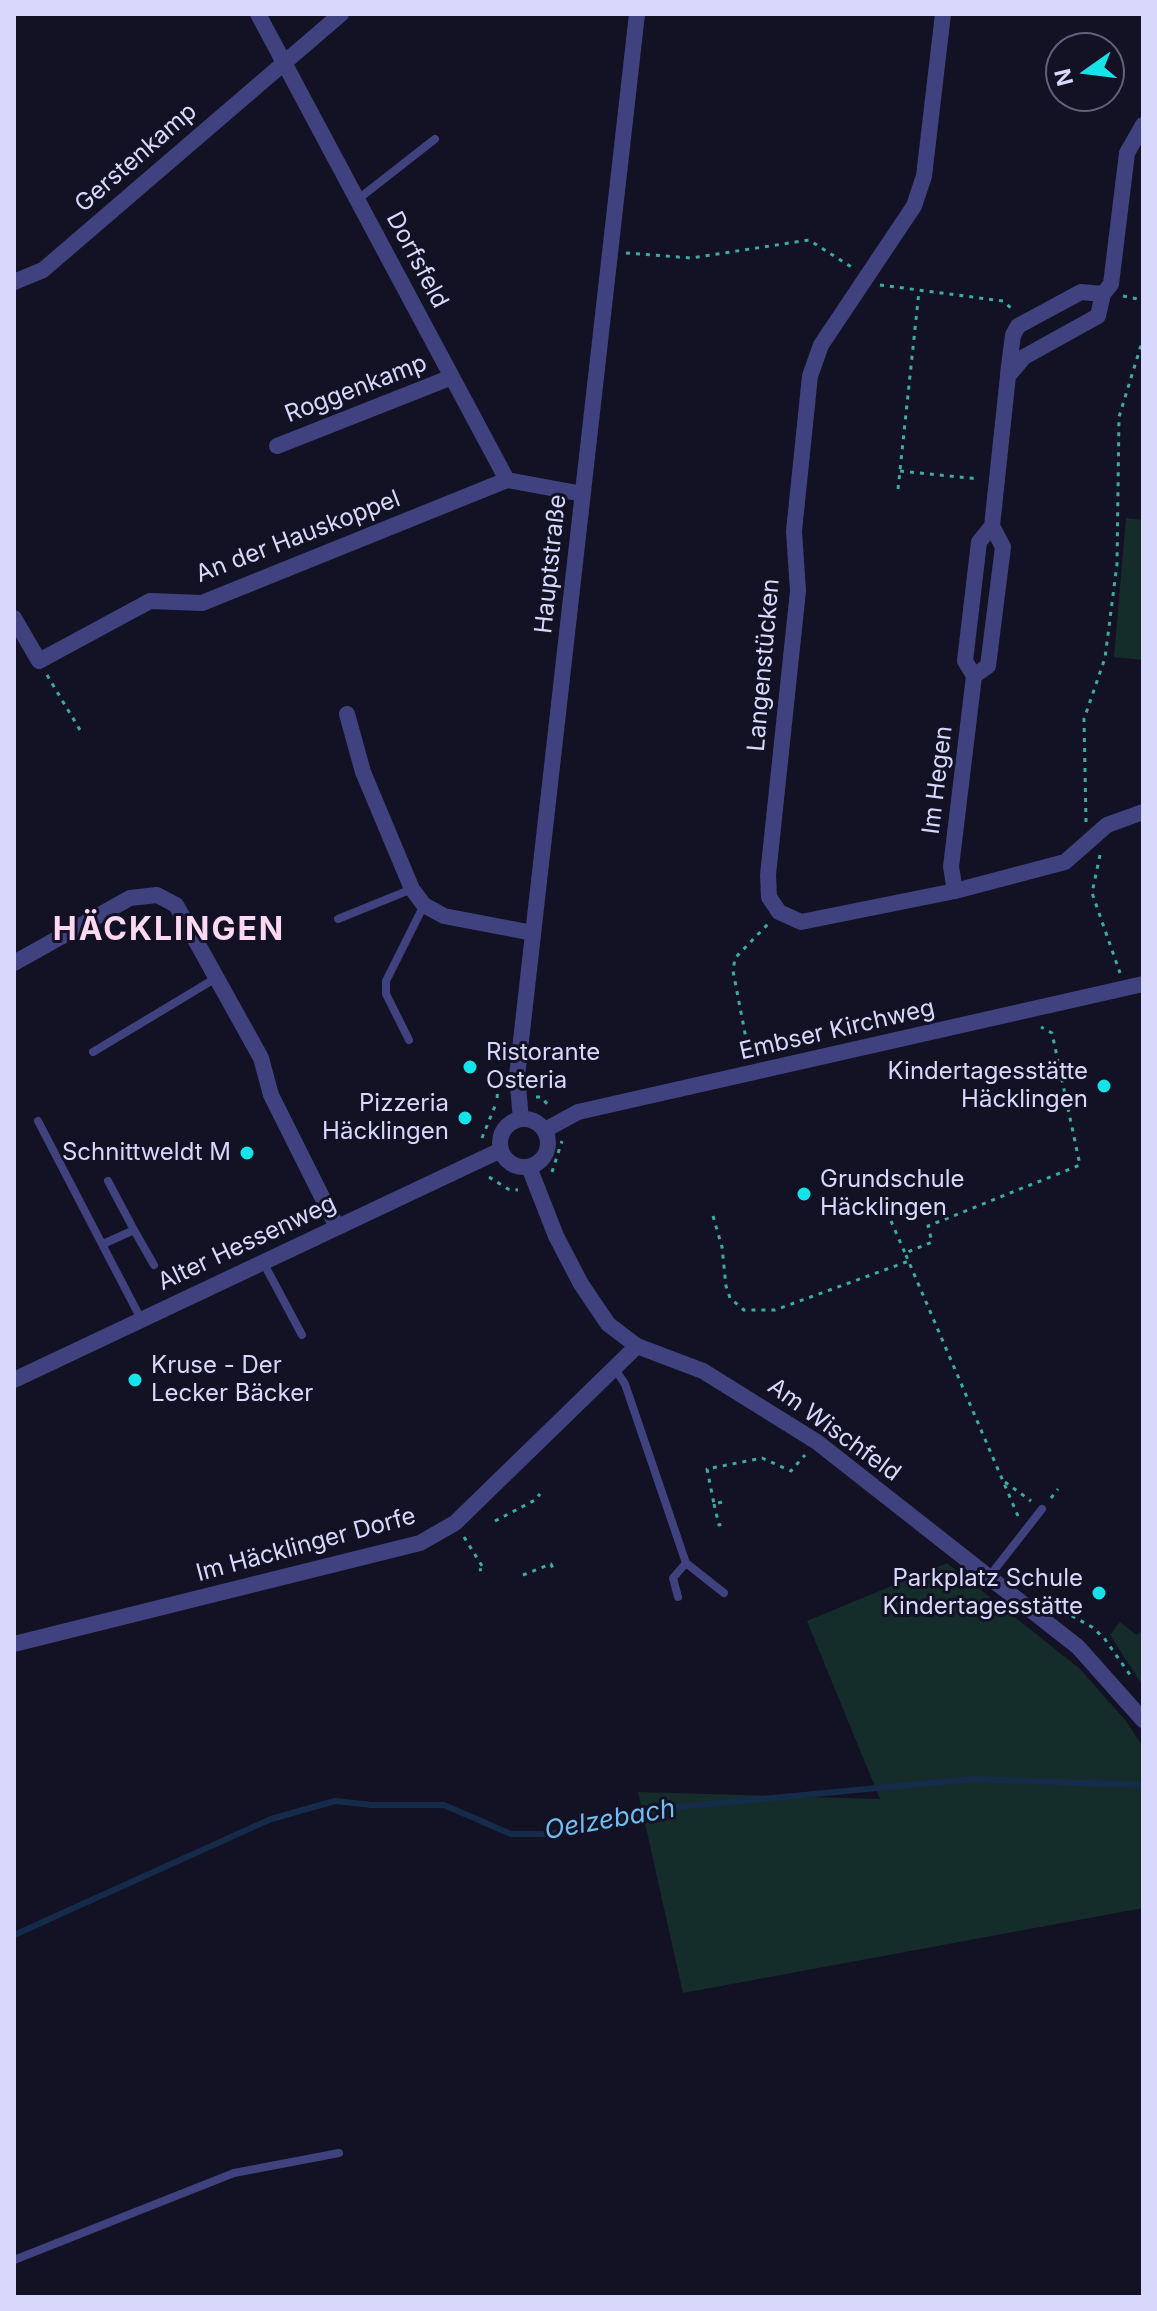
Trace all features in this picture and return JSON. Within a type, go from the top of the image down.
[{"type":"street","name":"Dorfsfeld","points":[[258,14],[507,480]]},
{"type":"street","points":[[285,63],[341,14]]},
{"type":"street","name":"Hauptstraße","points":[[521,1119],[517,1076],[637,14]]},
{"type":"street","name":"Langenstücken","points":[[779,912],[769,897],[768,875],[798,591],[794,531],[810,376],[821,345],[914,206],[924,176],[943,14]]},
{"type":"street","name":"Gerstenkamp","points":[[14,282],[43,270],[285,63]]},
{"type":"street","points":[[1008,376],[1024,357],[1098,316],[1103,294],[1111,284],[1127,153],[1143,125]]},
{"type":"street","points":[[1018,326],[1081,292],[1103,294]]},
{"type":"street","name":"Im Hegen","points":[[955,891],[951,867],[974,676],[965,661],[979,542],[992,526],[1013,335],[1018,326]]},
{"type":"street","name":"Roggenkamp","points":[[277,446],[452,377]]},
{"type":"street","points":[[507,480],[583,494]]},
{"type":"street","name":"An der Hauskoppel","points":[[39,661],[150,601],[202,603],[507,480]]},
{"type":"street","name":"Im Hegen","points":[[974,676],[988,666],[1003,547],[992,526]]},
{"type":"street","points":[[14,618],[39,661]]},
{"type":"street","points":[[347,714],[363,772],[412,889],[424,905],[444,916],[533,933]]},
{"type":"street","points":[[779,912],[791,920],[818,921],[955,891],[1065,862],[1107,825],[1143,812]]},
{"type":"street","points":[[14,963],[130,898],[157,895],[176,905],[261,1058],[271,1095],[337,1227]]},
{"type":"street","name":"Embser Kirchweg","points":[[545,1130],[578,1112],[1143,984]]},
{"type":"street","points":[[521,1119],[538,1123],[545,1130],[547,1153],[529,1167],[509,1162],[501,1150],[504,1130],[521,1119]]},
{"type":"street","name":"Alter Hessenweg","points":[[14,1380],[501,1150]]},
{"type":"street","name":"Am Wischfeld","points":[[529,1167],[556,1236],[581,1284],[608,1324],[637,1346],[703,1371],[817,1442],[1078,1647],[1143,1720]]},
{"type":"street","name":"Im Häcklinger Dorfe","points":[[14,1644],[420,1543],[455,1523],[637,1346]]},
{"type":"lane","points":[[357,200],[435,139]]},
{"type":"lane","points":[[338,919],[412,889]]},
{"type":"lane","points":[[409,1040],[386,994],[386,981],[424,905]]},
{"type":"lane","points":[[93,1052],[216,977]]},
{"type":"lane","points":[[38,1121],[141,1319]]},
{"type":"lane","points":[[108,1181],[154,1265]]},
{"type":"lane","points":[[103,1244],[134,1230]]},
{"type":"lane","points":[[263,1262],[302,1335]]},
{"type":"lane","points":[[615,1369],[625,1384],[686,1563],[724,1593]]},
{"type":"lane","points":[[988,1579],[1042,1509]]},
{"type":"lane","points":[[678,1597],[673,1578],[686,1563]]},
{"type":"lane","points":[[14,2260],[234,2173],[339,2153]]},
{"type":"path","points":[[611,252],[691,258],[809,240],[884,286],[1003,301],[1011,308],[1018,326]]},
{"type":"path","points":[[898,489],[919,291]]},
{"type":"path","points":[[1125,988],[1092,893],[1100,854],[1085,818],[1084,719],[1105,658],[1117,564],[1119,417],[1143,334]]},
{"type":"path","points":[[900,471],[997,481]]},
{"type":"path","points":[[39,661],[80,730]]},
{"type":"path","points":[[754,1074],[733,971],[735,958],[779,912]]},
{"type":"path","points":[[905,1253],[932,1242],[928,1226],[1080,1165],[1052,1033],[1041,1028],[1039,1007]]},
{"type":"path","points":[[713,1216],[722,1247],[726,1286],[730,1298],[744,1310],[775,1310],[909,1261]]},
{"type":"path","points":[[891,1221],[1020,1520]]},
{"type":"path","points":[[726,1523],[719,1525],[707,1469],[762,1458],[791,1471],[817,1442]]},
{"type":"path","points":[[1005,1481],[1042,1509]]},
{"type":"path","points":[[712,1493],[720,1492]]},
{"type":"path","points":[[495,1521],[540,1494]]},
{"type":"path","points":[[714,1504],[722,1502]]},
{"type":"path","points":[[717,1514],[724,1513]]},
{"type":"path","points":[[455,1523],[484,1569],[479,1570]]},
{"type":"path","points":[[523,1575],[551,1564],[553,1569]]},
{"type":"green space","points":[[1126,518],[1143,520],[1143,660],[1114,657]]},
{"type":"green space","points":[[947,1563],[1080,1669],[1126,1721],[1143,1747],[1143,1908],[683,1993],[638,1792],[880,1799],[807,1621]]},
{"type":"green space","points":[[1120,1622],[1137,1635],[1143,1629],[1143,1686],[1110,1635]]},
{"type":"waterway","name":"Oelzebach","points":[[14,1935],[271,1819],[335,1801],[372,1805],[444,1805],[511,1834],[548,1834],[616,1823],[645,1810],[973,1779],[1143,1785]]},
{"type":"place","name":"Ristorante Osteria","points":[[470,1067]]},
{"type":"place","name":"Kindertagesstätte Häcklingen","points":[[1104,1086]]},
{"type":"place","name":"Pizzeria Häcklingen","points":[[465,1118]]},
{"type":"place","name":"Schnittweldt M","points":[[247,1153]]},
{"type":"place","name":"Grundschule Häcklingen","points":[[804,1194]]},
{"type":"place","name":"Kruse - Der Lecker Bäcker","points":[[135,1380]]},
{"type":"place","name":"Parkplatz Schule Kindertagesstätte","points":[[1099,1593]]},
{"type":"district","name":"HÄCKLINGEN","points":[[169,930]]}]
